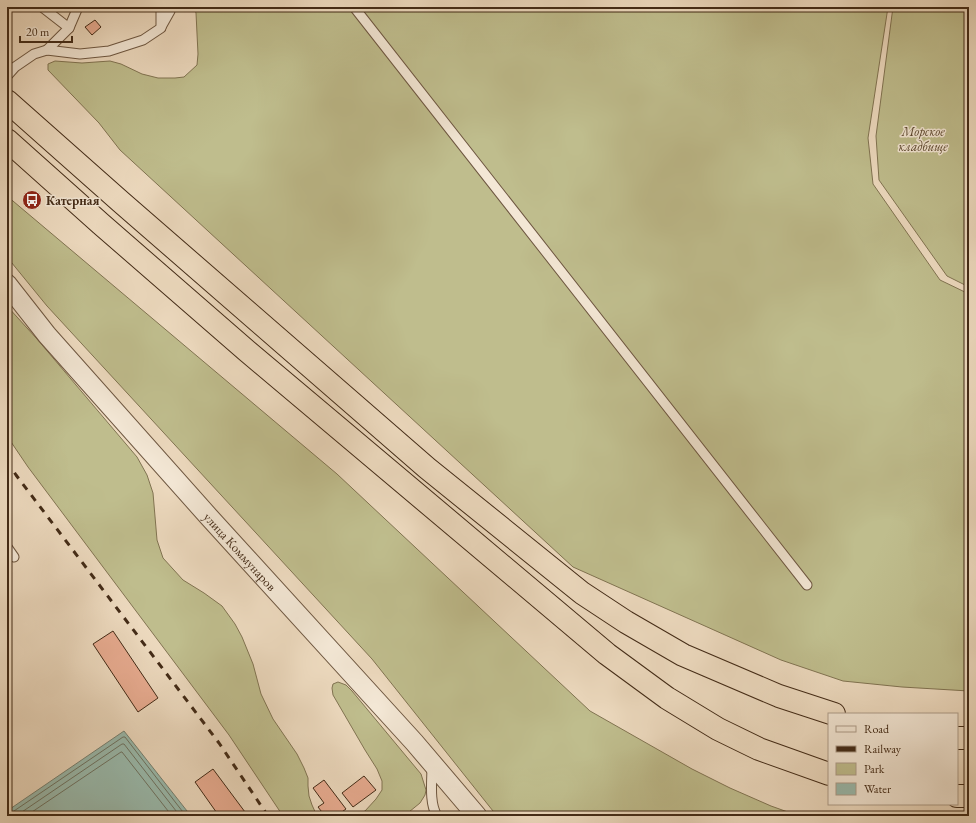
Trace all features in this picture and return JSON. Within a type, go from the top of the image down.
[{"type":"highway","points":[[7,101],[427,468],[582,593],[626,622],[683,655],[779,696],[831,713]]},
{"type":"highway","points":[[7,140],[106,229],[247,351],[607,654],[667,698],[718,729],[759,749],[828,773]]},
{"type":"highway","points":[[958,738],[969,738]]},
{"type":"highway","points":[[958,796],[969,796]]},
{"type":"street","name":"улица Коммунаров","points":[[7,284],[47,335],[408,736],[477,816]]},
{"type":"lane","points":[[42,7],[69,28]]},
{"type":"lane","points":[[47,50],[69,28],[78,7]]},
{"type":"lane","points":[[160,7],[160,28]]},
{"type":"lane","points":[[7,76],[15,67],[34,54],[47,50],[80,54],[109,51],[143,40],[160,28],[170,11],[170,7]]},
{"type":"lane","points":[[354,7],[807,585]]},
{"type":"lane","points":[[7,547],[14,558]]},
{"type":"lane","points":[[432,764],[432,798],[434,812],[437,816]]},
{"type":"green space","points":[[194,7],[888,7],[868,138],[873,184],[940,280],[969,294],[969,691],[902,687],[843,681],[781,660],[573,567],[120,150],[99,123],[48,70],[48,64],[55,61],[82,63],[110,61],[121,64],[142,74],[158,78],[184,77],[197,65],[198,54],[196,13]]},
{"type":"green space","name":"Морское кладбище","points":[[893,7],[969,7],[969,287],[947,276],[879,180],[876,136]]},
{"type":"green space","points":[[7,196],[337,474],[590,711],[692,769],[730,788],[771,806],[799,816],[497,816],[372,659],[47,306],[7,257]]},
{"type":"green space","points":[[7,306],[37,339],[137,457],[147,475],[153,493],[157,540],[163,558],[183,580],[222,606],[235,624],[253,664],[261,694],[273,719],[297,754],[304,768],[308,778],[309,796],[317,816],[283,816],[229,735],[28,467],[7,436]]},
{"type":"green space","points":[[338,682],[346,685],[352,691],[421,774],[426,790],[425,795],[420,803],[404,816],[354,816],[365,811],[376,799],[382,790],[382,781],[377,769],[333,695],[333,684]]},
{"type":"water","points":[[124,731],[191,816],[7,816],[7,811]]},
{"type":"building","points":[[95,20],[101,27],[92,35],[85,27]]},
{"type":"building","points":[[31,194],[40,202],[35,208],[26,200]]},
{"type":"building","points":[[113,631],[158,698],[138,712],[93,644]]},
{"type":"building","points":[[213,769],[248,816],[219,816],[195,782]]},
{"type":"building","points":[[364,776],[376,790],[353,807],[342,793]]},
{"type":"building","points":[[324,780],[346,809],[336,816],[325,816],[318,807],[324,803],[313,788]]},
{"type":"railway","points":[[7,461],[16,475],[219,743],[268,816]]},
{"type":"place","name":"Катерная","points":[[32,200]]}]
